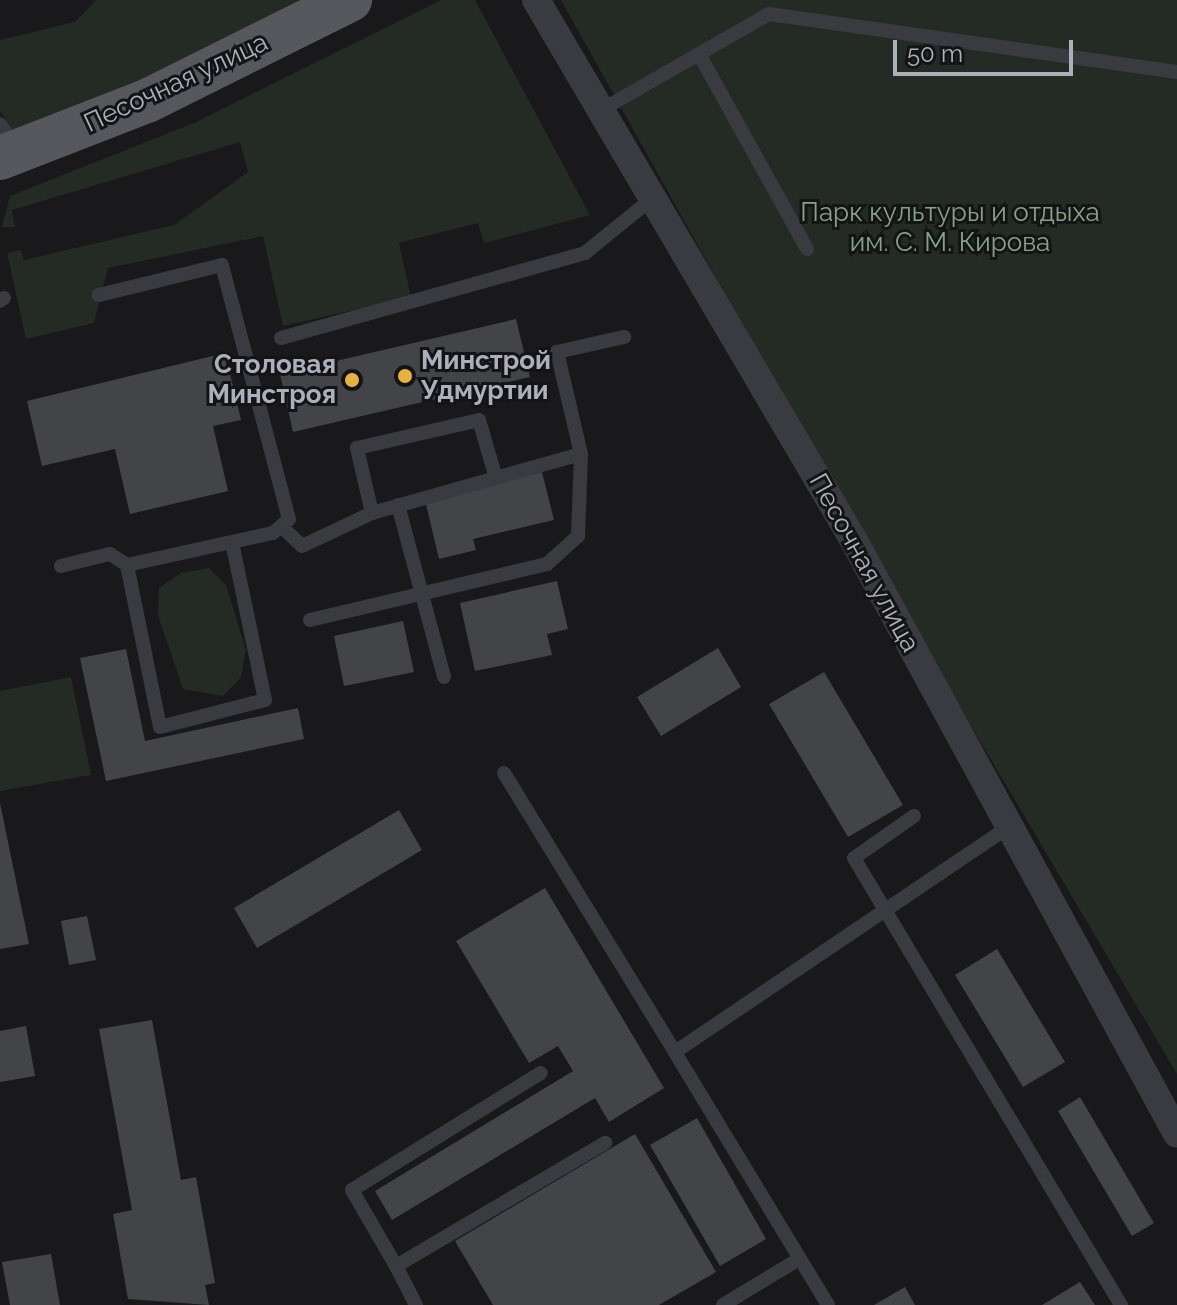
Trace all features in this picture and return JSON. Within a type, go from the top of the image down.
[{"type":"main road","name":"Песочная улица","points":[[6,145],[147,101],[340,3]]},
{"type":"street","name":"Песочная улица","points":[[536,0],[654,197],[1009,827],[1177,1134]]},
{"type":"lane","points":[[603,109],[769,14],[1177,72]]},
{"type":"lane","points":[[699,54],[807,249]]},
{"type":"lane","points":[[281,338],[585,253],[654,197]]},
{"type":"lane","points":[[99,295],[222,265],[289,519],[285,530]]},
{"type":"lane","points":[[310,620],[547,564],[578,536],[581,454],[557,352],[624,337]]},
{"type":"lane","points":[[372,513],[357,448],[479,420],[496,478]]},
{"type":"lane","points":[[285,530],[302,546],[372,513],[581,454]]},
{"type":"lane","points":[[398,505],[444,677]]},
{"type":"lane","points":[[61,566],[110,554],[127,565],[285,530]]},
{"type":"lane","points":[[127,565],[160,727],[265,700],[232,542]]},
{"type":"lane","points":[[504,773],[828,1305]]},
{"type":"lane","points":[[914,816],[854,858],[1121,1305]]},
{"type":"lane","points":[[675,1052],[1009,827]]},
{"type":"lane","points":[[416,1305],[352,1190],[541,1073]]},
{"type":"lane","points":[[396,1266],[605,1143]]},
{"type":"lane","points":[[723,1305],[799,1259]]},
{"type":"green space","points":[[96,0],[321,0],[21,142],[0,111],[0,40],[75,22]]},
{"type":"green space","points":[[441,0],[475,0],[590,215],[484,243],[478,223],[399,243],[411,297],[283,326],[263,236],[108,268],[94,323],[26,339],[7,253],[21,250],[24,260],[174,225],[248,172],[240,142],[12,210],[15,227],[2,227],[10,196],[196,122]]},
{"type":"green space","name":"Парк культуры и отдыха им. С. М. Кирова","points":[[561,0],[1177,0],[1177,1074],[884,579]]},
{"type":"green space","points":[[209,568],[226,585],[246,650],[241,677],[223,696],[183,689],[158,615],[159,588],[181,573]]},
{"type":"green space","points":[[71,677],[91,775],[0,791],[0,691]]},
{"type":"building","name":"Минстрой Удмуртии","points":[[516,319],[530,377],[293,432],[280,374]]},
{"type":"building","points":[[225,353],[241,420],[213,426],[228,491],[130,514],[115,449],[42,466],[27,401]]},
{"type":"building","points":[[542,472],[554,520],[473,539],[476,550],[439,559],[425,500]]},
{"type":"building","points":[[557,581],[568,629],[547,634],[552,655],[475,671],[460,603]]},
{"type":"building","points":[[403,621],[414,672],[344,686],[334,636]]},
{"type":"building","points":[[718,648],[741,687],[661,736],[637,697]]},
{"type":"building","points":[[126,649],[145,741],[298,708],[304,739],[106,781],[80,658]]},
{"type":"building","points":[[824,672],[903,805],[848,837],[769,704]]},
{"type":"building","points":[[0,803],[29,944],[0,949]]},
{"type":"building","points":[[399,810],[422,850],[257,948],[234,908]]},
{"type":"building","points":[[545,888],[664,1088],[609,1122],[595,1098],[392,1220],[375,1191],[573,1071],[558,1046],[529,1063],[456,941]]},
{"type":"building","points":[[87,916],[96,960],[69,965],[61,921]]},
{"type":"building","points":[[997,949],[1065,1062],[1023,1087],[955,975]]},
{"type":"building","points":[[152,1020],[181,1180],[196,1177],[215,1283],[205,1285],[209,1305],[128,1299],[113,1214],[132,1210],[99,1029]]},
{"type":"building","points":[[26,1026],[35,1076],[0,1082],[0,1031]]},
{"type":"building","points":[[1080,1097],[1154,1223],[1132,1236],[1058,1111]]},
{"type":"building","points":[[697,1118],[766,1239],[720,1266],[650,1145]]},
{"type":"building","points":[[635,1134],[716,1272],[659,1305],[493,1305],[455,1241]]},
{"type":"building","points":[[51,1254],[60,1305],[10,1305],[2,1262]]},
{"type":"building","points":[[1080,1282],[1095,1305],[1042,1305]]},
{"type":"building","points":[[905,1287],[915,1305],[874,1305]]},
{"type":"place","name":"Минстрой Удмуртии","points":[[405,376]]},
{"type":"place","name":"Столовая Минстроя","points":[[352,380]]}]
